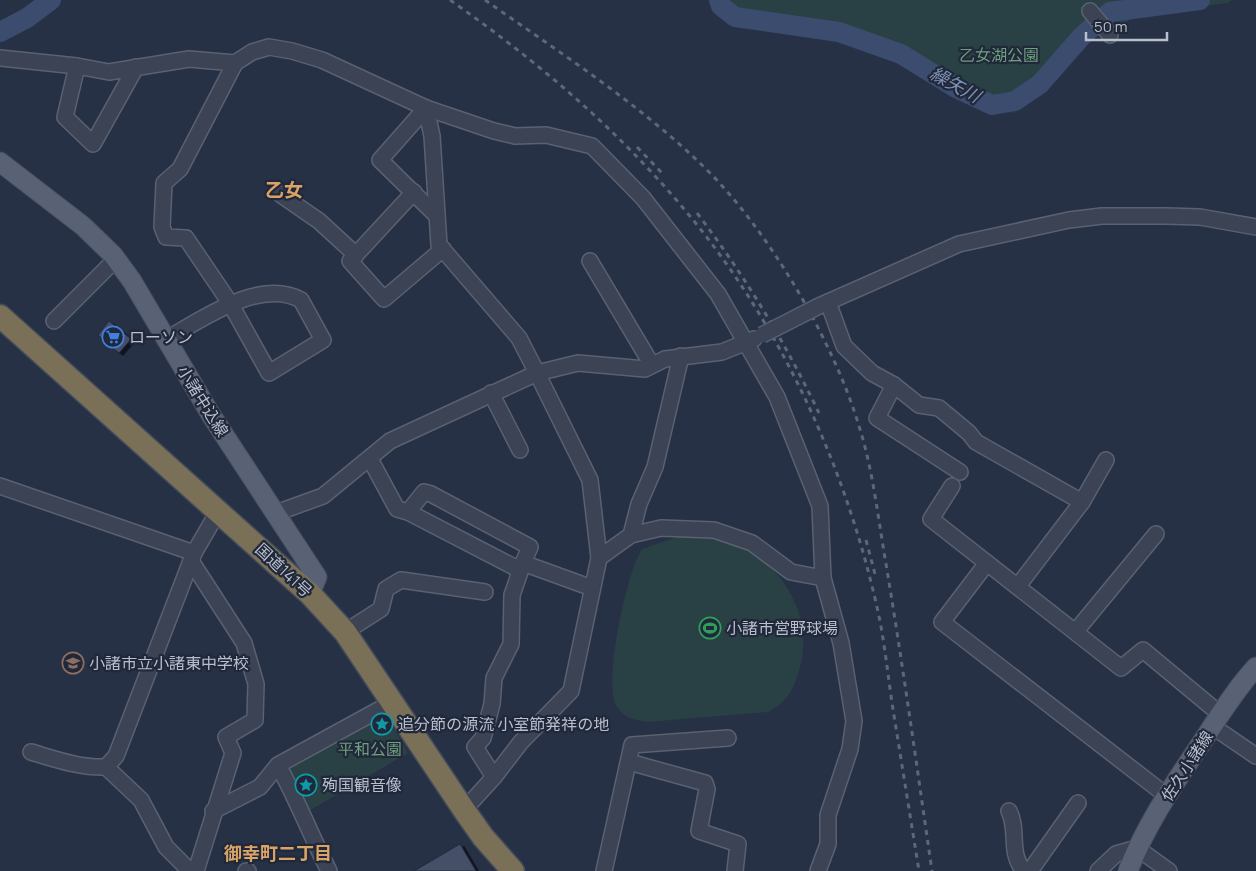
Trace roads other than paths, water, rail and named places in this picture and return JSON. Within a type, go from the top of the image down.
[{"type":"highway","name":"国道141号","points":[[0,316],[219,510],[310,594],[345,632],[483,837],[514,871]]},
{"type":"main road","name":"小諸中込線","points":[[0,162],[83,226],[116,259],[132,281],[165,340],[211,415],[317,577],[310,594]]},
{"type":"main road","name":"佐久小諸線","points":[[1128,871],[1137,848],[1167,796],[1216,720],[1256,667]]},
{"type":"street","points":[[1090,11],[1110,35]]},
{"type":"street","points":[[165,340],[230,303],[265,294],[296,296],[302,300],[324,340],[269,373],[230,303],[186,238],[166,237],[162,227],[164,182],[180,169],[235,63],[252,52],[269,47],[292,50],[322,60],[426,108],[494,131],[515,136],[546,135],[592,146],[643,198],[718,294],[777,397],[820,506],[823,578],[841,643],[854,720],[850,749],[828,815],[828,844],[818,871]]},
{"type":"street","points":[[0,58],[77,66],[109,72],[189,59],[235,63]]},
{"type":"street","points":[[77,66],[65,117],[93,144],[136,67]]},
{"type":"street","points":[[426,108],[380,160],[437,216]]},
{"type":"street","points":[[426,108],[432,136],[439,245],[519,338],[538,373],[590,480],[599,558],[571,691],[521,742],[494,777],[464,810]]},
{"type":"street","points":[[414,192],[350,261],[384,299],[443,249]]},
{"type":"street","points":[[280,194],[318,221],[356,255]]},
{"type":"street","points":[[276,513],[323,496],[390,441],[538,373],[578,363],[645,369],[682,356],[702,356],[746,344],[823,304],[960,244],[1069,220],[1102,216],[1200,218],[1256,227]]},
{"type":"street","points":[[54,321],[116,259]]},
{"type":"street","points":[[590,261],[652,365]]},
{"type":"street","points":[[823,304],[844,346],[872,374],[894,385],[919,405],[939,408],[969,433],[976,442],[1082,502]]},
{"type":"street","points":[[631,535],[639,504],[655,467],[682,356]]},
{"type":"street","points":[[894,385],[877,418],[960,472]]},
{"type":"street","points":[[491,393],[520,450]]},
{"type":"street","points":[[370,459],[397,509],[408,512],[522,566],[592,588]]},
{"type":"street","points":[[1018,586],[1082,502],[1106,460]]},
{"type":"street","points":[[0,486],[192,557],[244,643],[256,684],[255,720],[226,737],[234,753],[213,811],[196,871]]},
{"type":"street","points":[[952,486],[931,519],[1121,668],[1143,650],[1256,756]]},
{"type":"street","points":[[408,512],[424,492],[431,494],[530,547],[512,595],[511,644],[494,678],[492,704],[483,738],[476,747],[494,777]]},
{"type":"street","points":[[106,767],[121,745],[192,557],[219,510]]},
{"type":"street","points":[[599,558],[631,535],[661,528],[714,530],[752,543],[791,572],[823,578]]},
{"type":"street","points":[[1076,631],[1156,534]]},
{"type":"street","points":[[987,563],[942,622],[1167,796]]},
{"type":"street","points":[[345,632],[381,609],[386,590],[401,580],[485,592]]},
{"type":"street","points":[[213,811],[260,787],[278,765],[393,702]]},
{"type":"street","points":[[604,871],[632,745],[728,738]]},
{"type":"street","points":[[31,752],[79,765],[106,767],[141,800],[166,847],[190,871]]},
{"type":"street","points":[[629,762],[704,783],[707,789],[699,831],[738,844],[734,871]]},
{"type":"street","points":[[278,765],[295,794],[301,814],[329,871]]},
{"type":"street","points":[[1030,871],[1078,802]]},
{"type":"street","points":[[1009,811],[1014,821],[1012,845],[1024,871]]},
{"type":"street","points":[[1098,871],[1116,854],[1137,848],[1169,871]]},
{"type":"waterway","points":[[0,32],[27,18],[51,0]]},
{"type":"waterway","name":"繰矢川","points":[[719,0],[721,6],[735,17],[839,32],[901,54],[956,88],[992,105],[1015,101],[1040,84],[1082,36],[1110,12],[1200,0]]},
{"type":"railway","points":[[450,0],[514,47],[574,97],[603,123],[658,179],[719,254],[752,302],[781,351],[807,403],[830,456],[850,510],[867,566],[882,631],[919,871]]},
{"type":"railway","points":[[485,0],[625,100],[703,166],[751,221],[774,253],[796,287],[833,358],[859,426],[875,494],[932,871]]},
{"type":"railway","points":[[637,147],[663,174]]},
{"type":"railway","points":[[697,213],[748,285],[792,361],[819,413]]},
{"type":"railway","points":[[866,540],[875,574]]},
{"type":"place","name":"ローソン","points":[[113,337]]},
{"type":"place","name":"小諸市営野球場","points":[[710,628]]},
{"type":"place","name":"小諸市立小諸東中学校","points":[[73,663]]},
{"type":"place","name":"追分節の源流 小室節発祥の地","points":[[382,724]]},
{"type":"place","name":"殉国観音像","points":[[306,785]]},
{"type":"district","name":"乙女","points":[[284,190]]},
{"type":"district","name":"御幸町二丁目","points":[[278,854]]},
{"type":"park label","name":"乙女湖公園","points":[[999,55]]},
{"type":"park label","name":"平和公園","points":[[370,749]]}]
